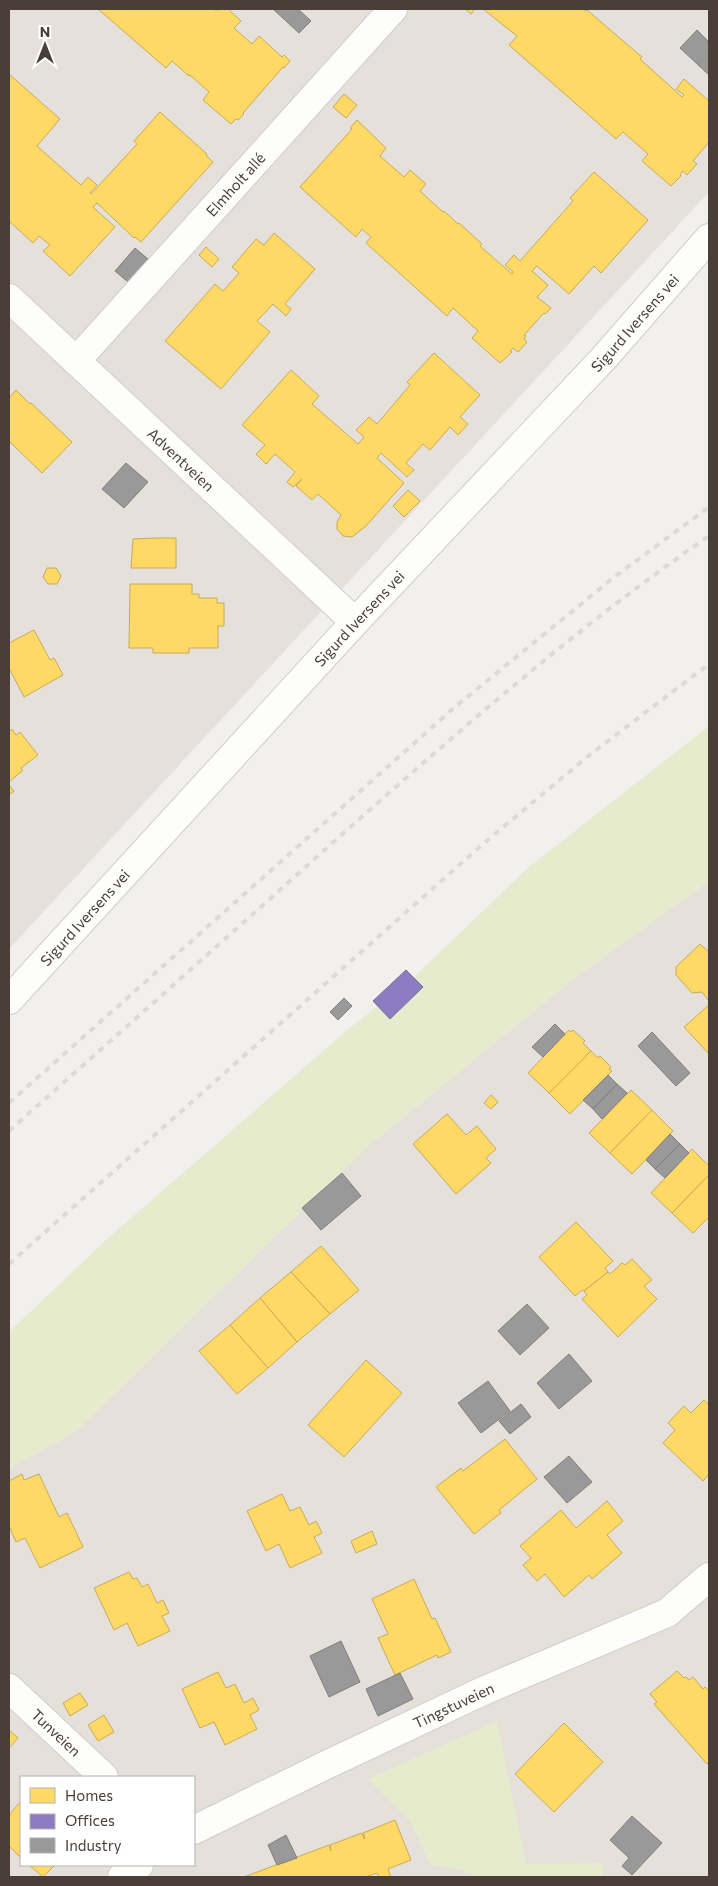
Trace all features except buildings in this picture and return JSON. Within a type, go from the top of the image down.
[{"type":"street","name":"Elmholt allé","points":[[76,361],[394,9]]},
{"type":"street","name":"Sigurd Iversens vei","points":[[9,1000],[355,622],[603,359],[709,238]]},
{"type":"street","name":"Adventveien","points":[[9,298],[355,622]]},
{"type":"street","name":"Tingstuveien","points":[[195,1830],[484,1690],[667,1613],[709,1577]]},
{"type":"street","name":"Tunveien","points":[[9,1688],[103,1776]]},
{"type":"street","points":[[122,1877],[138,1866]]},
{"type":"shaded area","points":[[9,9],[709,9],[709,192],[9,949]]},
{"type":"shaded area","points":[[709,881],[709,1877],[9,1877],[9,1468],[75,1432],[368,1146],[572,980]]},
{"type":"green space","points":[[709,726],[709,881],[572,980],[368,1146],[75,1432],[9,1468],[9,1332],[107,1239],[345,1032],[416,975],[529,867]]},
{"type":"green space","points":[[497,1721],[526,1864],[603,1863],[602,1877],[475,1877],[469,1872],[430,1864],[410,1821],[368,1779]]},
{"type":"railway","points":[[9,1103],[455,707],[613,578],[709,507]]},
{"type":"railway","points":[[9,1131],[468,724],[610,608],[709,536]]},
{"type":"railway","points":[[9,1264],[483,844],[587,757],[709,664]]}]
